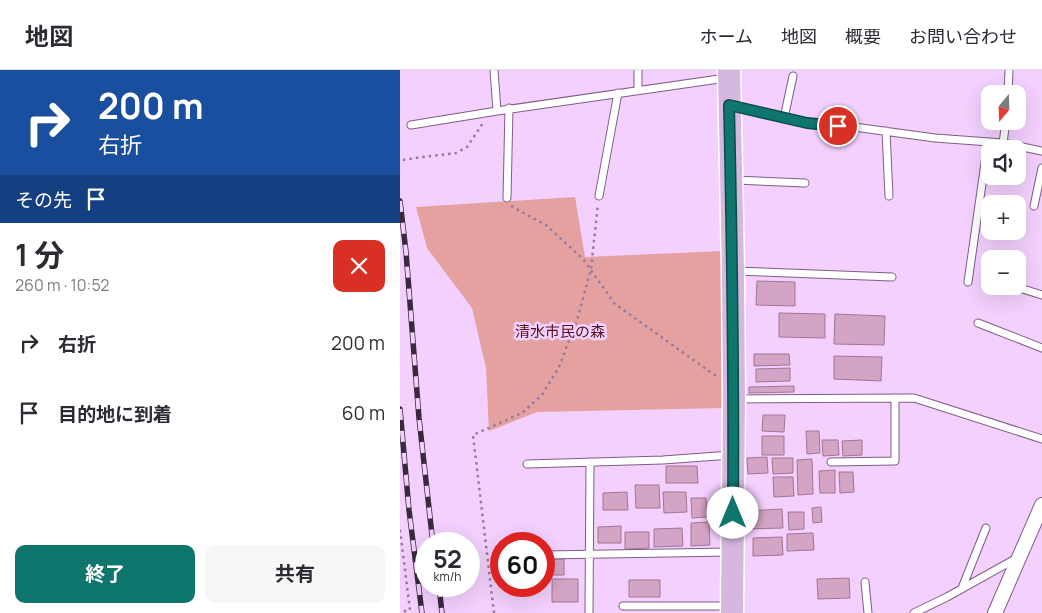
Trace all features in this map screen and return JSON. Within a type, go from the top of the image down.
[{"type":"main road","points":[[729,74],[734,394],[732,610]]},
{"type":"street","points":[[995,613],[1042,505]]},
{"type":"lane","points":[[494,70],[497,111]]},
{"type":"lane","points":[[638,70],[638,90]]},
{"type":"lane","points":[[1008,85],[1009,70]]},
{"type":"lane","points":[[411,125],[729,74]]},
{"type":"lane","points":[[784,118],[793,76]]},
{"type":"lane","points":[[599,196],[618,93]]},
{"type":"lane","points":[[729,105],[807,123],[854,127],[934,138],[981,141]]},
{"type":"lane","points":[[507,198],[509,108]]},
{"type":"lane","points":[[886,131],[889,196]]},
{"type":"lane","points":[[1026,148],[1042,151]]},
{"type":"lane","points":[[1034,206],[1042,168]]},
{"type":"lane","points":[[731,180],[805,183]]},
{"type":"lane","points":[[968,282],[982,185]]},
{"type":"lane","points":[[733,271],[892,277]]},
{"type":"lane","points":[[1026,290],[1042,295]]},
{"type":"lane","points":[[978,323],[1042,348]]},
{"type":"lane","points":[[734,394],[914,398],[1042,439]]},
{"type":"lane","points":[[832,462],[895,461],[895,398]]},
{"type":"lane","points":[[526,464],[663,460],[734,455]]},
{"type":"lane","points":[[589,613],[590,462]]},
{"type":"lane","points":[[961,588],[986,528]]},
{"type":"lane","points":[[555,555],[733,552]]},
{"type":"lane","points":[[914,613],[947,597],[1020,556]]},
{"type":"lane","points":[[865,582],[868,613]]},
{"type":"lane","points":[[623,606],[732,610]]},
{"type":"path","points":[[403,160],[456,153],[467,146],[484,121],[497,111]]},
{"type":"path","points":[[494,613],[473,435],[522,413],[542,395],[559,367],[578,317],[591,269],[599,196]]},
{"type":"path","points":[[507,198],[511,206],[546,225],[584,259],[615,304],[734,394]]},
{"type":"path","points":[[400,530],[410,610],[400,612]]},
{"type":"green space","name":"清水市民の森","points":[[575,197],[585,257],[723,251],[725,408],[537,412],[489,431],[486,368],[472,308],[427,248],[416,207]]},
{"type":"building","points":[[757,281],[795,282],[795,306],[756,305]]},
{"type":"building","points":[[779,313],[825,314],[825,338],[779,337]]},
{"type":"building","points":[[835,314],[885,316],[884,345],[834,344]]},
{"type":"building","points":[[754,354],[789,354],[790,365],[754,366]]},
{"type":"building","points":[[834,356],[882,357],[881,381],[834,379]]},
{"type":"building","points":[[790,368],[790,381],[756,382],[756,369]]},
{"type":"building","points":[[794,386],[794,392],[749,393],[749,387]]},
{"type":"building","points":[[763,415],[785,415],[784,432],[762,431]]},
{"type":"building","points":[[806,431],[819,431],[820,453],[807,454]]},
{"type":"building","points":[[762,436],[784,436],[784,455],[762,455]]},
{"type":"building","points":[[822,440],[838,440],[839,455],[823,456]]},
{"type":"building","points":[[862,440],[862,455],[843,456],[842,441]]},
{"type":"building","points":[[767,457],[768,473],[748,474],[747,458]]},
{"type":"building","points":[[772,458],[793,458],[793,473],[773,474]]},
{"type":"building","points":[[812,459],[813,494],[798,495],[797,460]]},
{"type":"building","points":[[666,466],[697,466],[698,483],[666,483]]},
{"type":"building","points":[[835,470],[835,493],[820,493],[819,471]]},
{"type":"building","points":[[839,472],[853,472],[854,492],[840,493]]},
{"type":"building","points":[[773,477],[793,477],[794,496],[774,497]]},
{"type":"building","points":[[635,485],[659,485],[660,508],[636,508]]},
{"type":"building","points":[[627,492],[628,510],[603,510],[603,493]]},
{"type":"building","points":[[663,492],[686,492],[687,512],[664,513]]},
{"type":"building","points":[[691,498],[706,498],[707,517],[692,518]]},
{"type":"building","points":[[821,507],[822,522],[813,523],[812,508]]},
{"type":"building","points":[[782,509],[783,528],[748,529],[747,511]]},
{"type":"building","points":[[788,512],[804,512],[804,529],[789,530]]},
{"type":"building","points":[[709,522],[710,545],[691,546],[691,523]]},
{"type":"building","points":[[621,526],[621,543],[598,543],[598,527]]},
{"type":"building","points":[[682,528],[683,546],[654,547],[654,529]]},
{"type":"building","points":[[625,532],[649,532],[649,548],[625,549]]},
{"type":"building","points":[[813,533],[814,550],[787,551],[787,534]]},
{"type":"building","points":[[782,537],[783,555],[753,556],[753,538]]},
{"type":"building","points":[[555,559],[564,559],[564,575],[555,575]]},
{"type":"building","points":[[849,578],[850,598],[818,599],[817,579]]},
{"type":"building","points":[[555,579],[578,579],[578,602],[552,602],[552,597],[555,597]]},
{"type":"building","points":[[629,580],[660,580],[660,597],[629,597]]},
{"type":"railway","points":[[400,201],[406,252],[419,418],[432,532]]},
{"type":"railway","points":[[400,409],[409,510],[422,613]]},
{"type":"railway","points":[[440,597],[442,613]]},
{"type":"route","points":[[733,513],[733,271],[729,105],[807,123],[838,126]]}]
